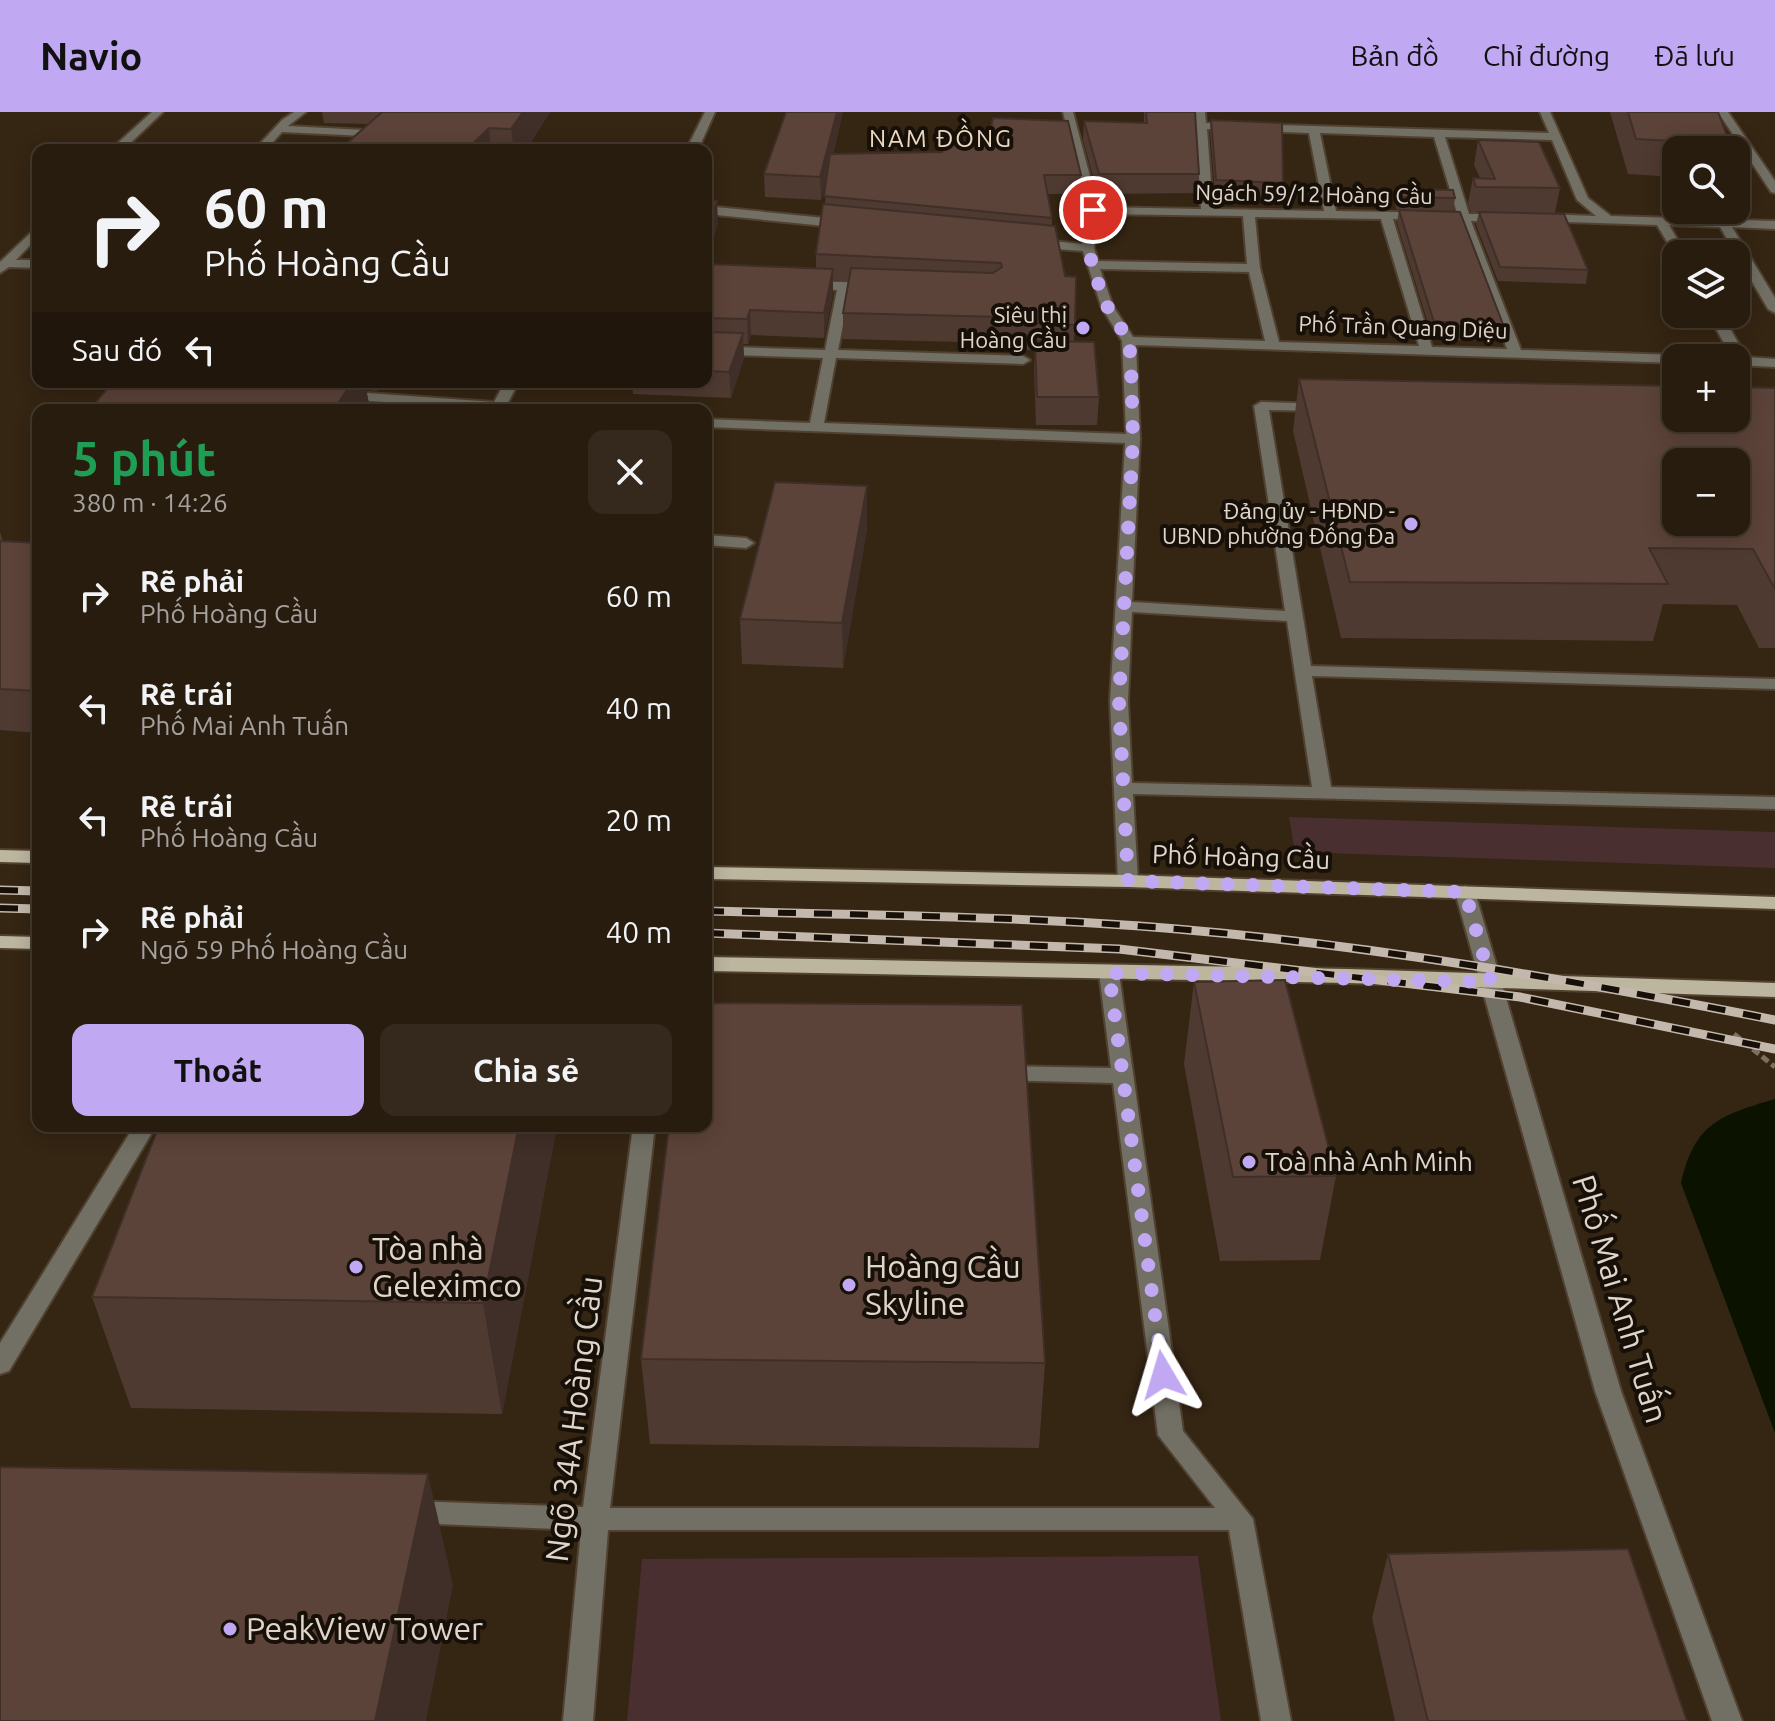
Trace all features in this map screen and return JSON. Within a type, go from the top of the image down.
[{"type":"main road","points":[[0,856],[32,857]]},
{"type":"main road","name":"Phố Hoàng Cầu","points":[[712,873],[1128,881],[1775,903]]},
{"type":"main road","points":[[0,942],[32,943]]},
{"type":"main road","points":[[712,964],[1775,990]]},
{"type":"street","points":[[123,144],[158,112]]},
{"type":"street","points":[[266,144],[301,112]]},
{"type":"street","points":[[695,144],[710,112]]},
{"type":"street","points":[[1068,112],[1093,210],[1088,248],[1107,306],[1129,341],[1133,439],[1119,701],[1128,881]]},
{"type":"street","points":[[1200,112],[1207,211]]},
{"type":"street","points":[[1545,112],[1583,200],[1608,220]]},
{"type":"street","points":[[1723,112],[1775,190]]},
{"type":"street","points":[[1201,126],[1556,137]]},
{"type":"street","points":[[280,129],[399,134]]},
{"type":"street","points":[[1314,130],[1331,214]]},
{"type":"street","points":[[375,144],[386,134]]},
{"type":"street","points":[[1439,135],[1464,217],[1515,353]]},
{"type":"street","name":"Ngách 59/12 Hoàng Cầu","points":[[1093,210],[1662,223]]},
{"type":"street","points":[[712,211],[859,225]]},
{"type":"street","points":[[1249,213],[1254,268],[1273,345]]},
{"type":"street","points":[[1386,216],[1426,349]]},
{"type":"street","points":[[1724,224],[1775,309]]},
{"type":"street","name":"Ngách 59/12 Hoàng Cầu","points":[[1724,224],[1775,225]]},
{"type":"street","points":[[3,266],[32,236]]},
{"type":"street","points":[[1012,241],[1088,248]]},
{"type":"street","points":[[3,266],[32,264]]},
{"type":"street","points":[[1093,265],[1254,268]]},
{"type":"street","points":[[798,285],[888,288]]},
{"type":"street","points":[[816,426],[844,286]]},
{"type":"street","name":"Phố Trần Quang Diệu","points":[[1129,341],[1426,349],[1662,361]]},
{"type":"street","points":[[712,350],[1023,360]]},
{"type":"street","points":[[1750,362],[1775,363]]},
{"type":"street","points":[[328,395],[446,404]]},
{"type":"street","points":[[1322,791],[1261,406],[1341,407]]},
{"type":"street","points":[[712,423],[1133,439]]},
{"type":"street","points":[[712,540],[746,543]]},
{"type":"street","points":[[1125,607],[1293,616]]},
{"type":"street","points":[[1302,671],[1775,684]]},
{"type":"street","points":[[1125,788],[1775,803]]},
{"type":"street","name":"Phố Mai Anh Tuấn","points":[[1465,892],[1608,1391],[1727,1721]]},
{"type":"street","points":[[1109,973],[1171,1435],[1240,1519],[1276,1721]]},
{"type":"street","points":[[985,1073],[1124,1076]]},
{"type":"street","points":[[0,1364],[141,1132]]},
{"type":"street","name":"Ngõ 34A Hoàng Cầu","points":[[578,1721],[595,1519],[643,1132]]},
{"type":"street","points":[[391,1512],[595,1519],[1240,1519]]},
{"type":"path","points":[[1734,1034],[1775,1067]]},
{"type":"shaded area","points":[[1289,817],[1775,832],[1775,868],[1295,852]]},
{"type":"shaded area","points":[[1775,1099],[1775,1433],[1681,1183],[1694,1147],[1713,1124],[1739,1110]]},
{"type":"shaded area","points":[[1198,1556],[1221,1721],[627,1721],[642,1559]]},
{"type":"building","points":[[382,112],[523,112],[511,129],[489,128],[472,144],[346,144]]},
{"type":"building","points":[[786,112],[837,112],[820,177],[764,174]]},
{"type":"building","points":[[1146,112],[1195,112],[1199,174],[1099,174],[1084,121],[1147,123]]},
{"type":"building","points":[[1628,112],[1718,112],[1727,136],[1662,136],[1662,140],[1636,139]]},
{"type":"building","points":[[993,118],[1068,121],[1081,175],[1044,175],[1052,218],[824,196],[830,154],[942,152],[949,140],[988,143]]},
{"type":"building","points":[[1211,120],[1282,123],[1283,183],[1216,180]]},
{"type":"building","points":[[1478,140],[1539,142],[1560,188],[1476,187],[1473,178],[1495,179]]},
{"type":"building","points":[[1396,189],[1453,190],[1455,198],[1399,197]]},
{"type":"building","points":[[823,204],[1055,226],[1065,276],[1076,277],[1075,325],[1001,322],[1001,317],[843,313],[851,268],[993,273],[1002,267],[1001,263],[816,254]]},
{"type":"building","points":[[1399,210],[1460,212],[1504,327],[1452,326],[1450,322],[1434,322]]},
{"type":"building","points":[[1479,212],[1564,214],[1588,270],[1500,267]]},
{"type":"building","points":[[712,264],[833,269],[824,313],[750,310],[747,319],[712,318]]},
{"type":"building","points":[[712,332],[743,333],[729,372],[712,371]]},
{"type":"building","points":[[1035,341],[1094,342],[1099,397],[1037,397]]},
{"type":"building","points":[[1299,379],[1662,386],[1662,432],[1750,432],[1750,387],[1775,388],[1775,589],[1753,549],[1649,548],[1668,584],[1350,582]]},
{"type":"building","points":[[108,388],[348,388],[338,404],[94,404]]},
{"type":"building","points":[[775,482],[867,486],[842,623],[740,619]]},
{"type":"building","points":[[0,541],[32,543],[32,691],[0,689]]},
{"type":"building","points":[[1285,980],[1336,1176],[1233,1177],[1194,982]]},
{"type":"building","name":"Hoàng Cầu Skyline","points":[[712,1003],[1022,1005],[1045,1363],[641,1359],[668,1132],[712,1132]]},
{"type":"building","points":[[157,1132],[518,1132],[483,1303],[92,1297]]},
{"type":"building","points":[[0,1467],[428,1474],[375,1721],[0,1721]]},
{"type":"building","points":[[1628,1549],[1687,1721],[1428,1721],[1388,1554]]},
{"type":"railway","points":[[0,890],[32,891]]},
{"type":"railway","points":[[0,908],[32,909]]},
{"type":"railway","points":[[712,911],[1059,921],[1252,936],[1477,966],[1775,1020]]},
{"type":"railway","points":[[712,933],[1119,949],[1520,997],[1775,1049]]},
{"type":"place","name":"Siêu thị Hoàng Cầu","points":[[1083,328]]},
{"type":"place","name":"Đảng ủy - HĐND - UBND phường Đống Đa","points":[[1411,524]]},
{"type":"place","name":"Toà nhà Anh Minh","points":[[1249,1162]]},
{"type":"place","name":"Tòa nhà Geleximco","points":[[356,1267]]},
{"type":"place","name":"Hoàng Cầu Skyline","points":[[849,1285]]},
{"type":"place","name":"PeakView Tower","points":[[230,1629]]},
{"type":"district","name":"NAM ĐỒNG","points":[[941,139]]},
{"type":"route","points":[[1093,210],[1088,248],[1107,306],[1129,341],[1131,363],[1133,439],[1119,701],[1128,881],[1465,892],[1491,982],[1347,976],[1109,973],[1163,1375]]}]
